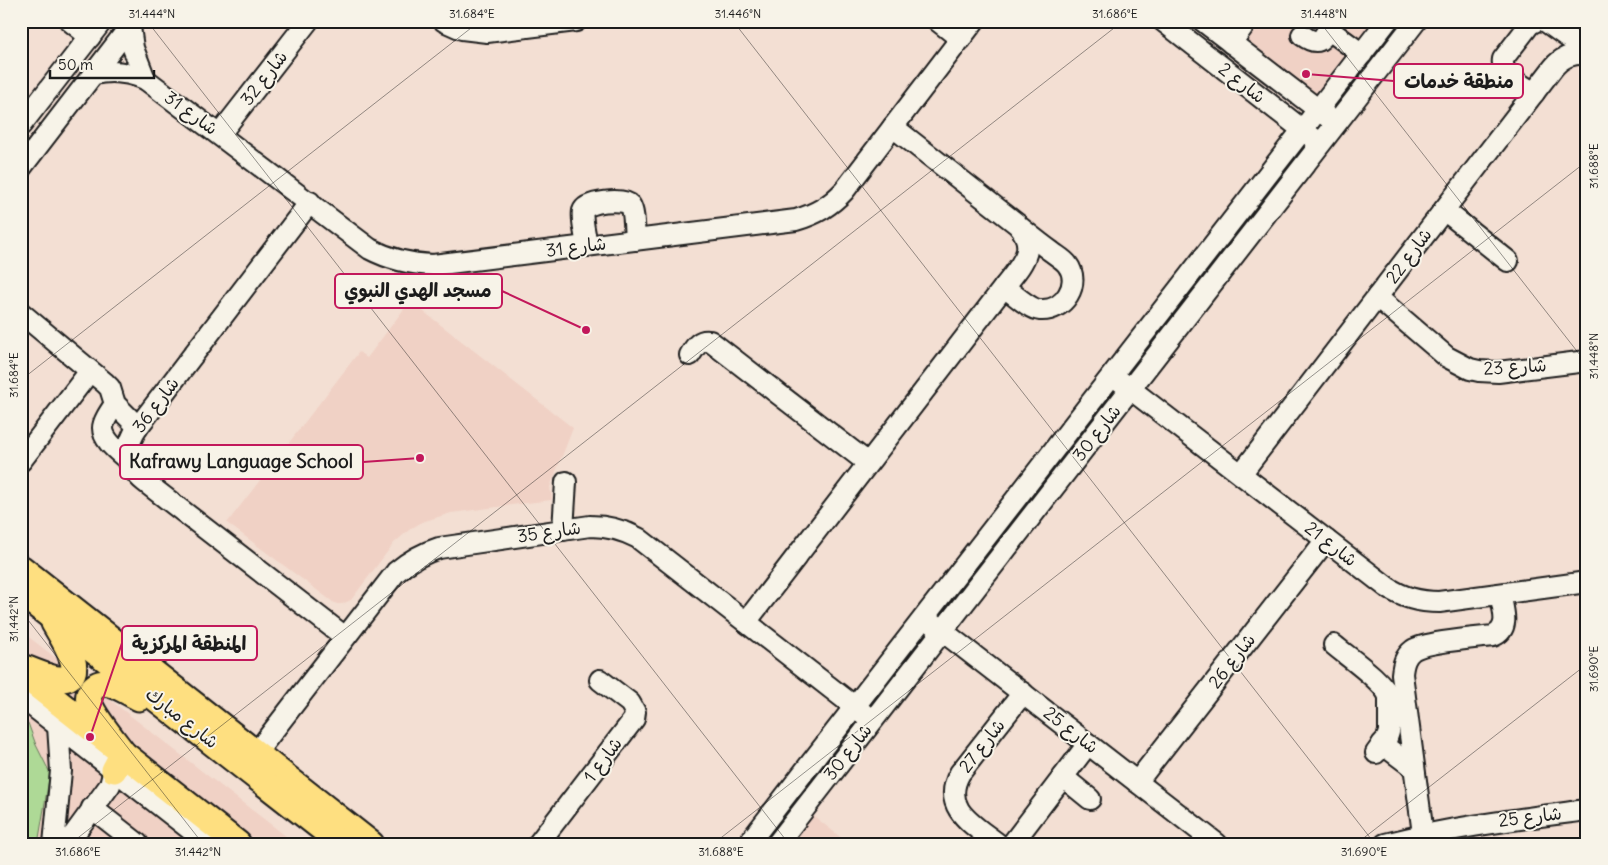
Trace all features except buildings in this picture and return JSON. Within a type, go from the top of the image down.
[{"type":"main road","points":[[21,568],[371,844]]},
{"type":"main road","name":"شارع مبارك","points":[[21,593],[342,844]]},
{"type":"main road","points":[[21,667],[60,679],[68,677],[74,669],[73,660],[49,614]]},
{"type":"main road","points":[[21,673],[119,762],[238,844]]},
{"type":"main road","points":[[119,762],[90,704],[92,689],[100,684],[113,685],[186,722]]},
{"type":"street","points":[[21,125],[96,29],[70,21]]},
{"type":"street","name":"شارع 32","points":[[220,134],[308,21]]},
{"type":"street","points":[[444,21],[462,29],[479,32],[576,21]]},
{"type":"street","points":[[938,21],[960,39]]},
{"type":"street","name":"شارع 31","points":[[94,74],[120,71],[145,79],[370,249],[406,263],[442,264],[808,217],[829,205],[841,195],[974,21]]},
{"type":"street","name":"شارع 2","points":[[1163,21],[1321,144]]},
{"type":"street","name":"شارع 2","points":[[1203,21],[1336,124]]},
{"type":"street","points":[[1231,43],[1247,21]]},
{"type":"street","name":"شارع 30","points":[[748,844],[1387,21]]},
{"type":"street","name":"شارع 30","points":[[777,844],[1416,21]]},
{"type":"street","points":[[1534,93],[1508,74],[1503,67],[1502,59],[1527,28],[1536,21]]},
{"type":"street","points":[[1545,21],[1587,50]]},
{"type":"street","points":[[21,168],[132,24]]},
{"type":"street","points":[[132,24],[133,48],[145,79]]},
{"type":"street","points":[[1302,35],[1311,42],[1318,41],[1330,25],[1362,54]]},
{"type":"street","name":"شارع 22","points":[[1241,474],[1557,63],[1574,54],[1587,54]]},
{"type":"street","points":[[893,127],[1066,263],[1072,275],[1071,289],[1065,300],[1054,308],[1040,310],[1034,308],[1004,287]]},
{"type":"street","points":[[587,246],[583,212],[592,203],[623,201],[628,203],[632,211],[635,240]]},
{"type":"street","name":"شارع 36","points":[[130,462],[130,443],[138,427],[310,202]]},
{"type":"street","points":[[1444,210],[1508,261]]},
{"type":"street","points":[[746,622],[1025,260],[1027,241],[1022,229],[1017,224]]},
{"type":"street","name":"شارع 23","points":[[1377,297],[1447,357],[1470,369],[1498,372],[1587,361]]},
{"type":"street","points":[[21,314],[110,388],[115,404],[138,427]]},
{"type":"street","points":[[690,355],[700,342],[710,341],[868,463]]},
{"type":"street","points":[[21,461],[90,371]]},
{"type":"street","name":"شارع 21","points":[[1113,375],[1387,587],[1413,600],[1439,602],[1587,582]]},
{"type":"street","points":[[115,404],[103,429],[108,441],[130,462],[134,471],[145,482],[345,637]]},
{"type":"street","points":[[563,530],[566,482]]},
{"type":"street","name":"شارع 35","points":[[256,753],[396,572],[418,556],[439,548],[600,526],[627,532],[638,538],[873,720]]},
{"type":"street","name":"شارع 26","points":[[1137,782],[1326,540]]},
{"type":"street","points":[[1423,834],[1402,674],[1404,662],[1412,651],[1425,646],[1498,634],[1502,631],[1505,622],[1500,594]]},
{"type":"street","name":"شارع 25","points":[[925,617],[1217,844]]},
{"type":"street","points":[[1334,645],[1388,692],[1390,728],[1387,738],[1379,748],[1414,768]]},
{"type":"street","name":"شارع 1","points":[[538,844],[634,719],[635,712],[630,703],[600,680]]},
{"type":"street","name":"شارع 27","points":[[998,844],[961,814],[955,802],[954,787],[960,773],[1023,693]]},
{"type":"street","points":[[21,697],[58,726],[119,762],[209,844]]},
{"type":"street","points":[[54,844],[61,771],[58,726]]},
{"type":"street","points":[[1012,844],[1088,744]]},
{"type":"street","points":[[68,844],[110,785],[119,762]]},
{"type":"street","points":[[1063,777],[1090,798]]},
{"type":"street","points":[[92,808],[138,844]]},
{"type":"street","name":"شارع 25","points":[[1385,844],[1423,834],[1487,823],[1587,810]]},
{"type":"shaded area","points":[[1184,21],[1401,21],[1320,126]]},
{"type":"shaded area","points":[[410,301],[573,428],[550,487],[551,500],[451,513],[422,522],[394,543],[351,600],[337,604],[227,523],[359,352],[367,358]]},
{"type":"shaded area","points":[[21,631],[296,844],[21,844]]},
{"type":"shaded area","points":[[795,801],[849,844],[762,844]]},
{"type":"green space","points":[[21,718],[28,723],[36,745],[50,773],[38,844],[21,844]]},
{"type":"place","name":"منطقة خدمات","points":[[1306,74]]},
{"type":"place","name":"مسجد الهدي النبوي","points":[[586,330]]},
{"type":"place","name":"Kafrawy Language School","points":[[420,458]]},
{"type":"place","name":"المنطقة المركزية","points":[[90,737]]}]
